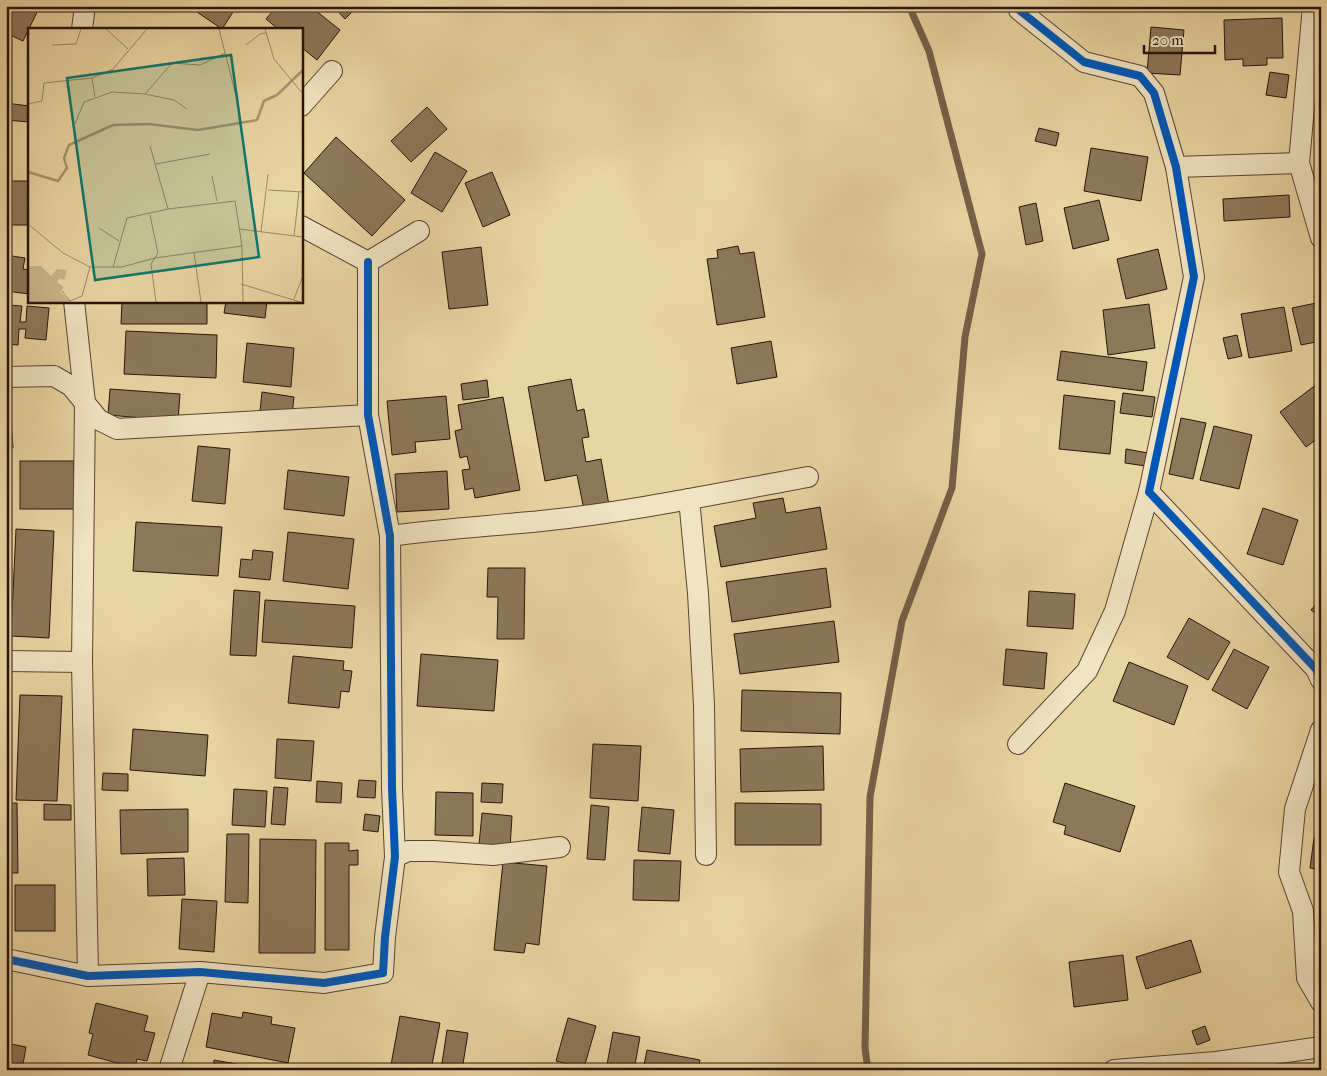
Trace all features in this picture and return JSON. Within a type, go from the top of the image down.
[{"type":"street","points":[[82,28],[85,6]]},
{"type":"street","points":[[1313,6],[1299,163],[1321,238]]},
{"type":"street","points":[[1018,744],[1087,670],[1115,611],[1149,492],[1194,277],[1176,167],[1154,93],[1140,76],[1084,62],[1019,10]]},
{"type":"street","points":[[302,105],[332,71]]},
{"type":"street","points":[[1176,167],[1299,163]]},
{"type":"street","points":[[302,227],[368,262]]},
{"type":"street","points":[[368,262],[419,231]]},
{"type":"street","points":[[6,959],[88,976],[200,972],[324,983],[383,973],[385,937],[395,857],[392,788],[390,536],[368,415],[368,262]]},
{"type":"street","points":[[74,302],[85,403],[82,662],[88,976]]},
{"type":"street","points":[[6,377],[54,376],[71,386],[99,420],[117,429],[368,415]]},
{"type":"street","points":[[390,536],[441,529],[542,521],[656,505],[808,477]]},
{"type":"street","points":[[1149,492],[1316,669],[1321,680]]},
{"type":"street","points":[[688,499],[698,593],[704,705],[706,855]]},
{"type":"street","points":[[6,661],[82,662]]},
{"type":"street","points":[[1321,730],[1295,809],[1289,872],[1303,911],[1307,978],[1321,1002]]},
{"type":"street","points":[[395,857],[408,852],[434,851],[493,856],[560,847]]},
{"type":"street","points":[[169,1070],[200,972]]},
{"type":"street","points":[[1114,1070],[1216,1062],[1321,1047]]},
{"type":"building","points":[[6,6],[40,6],[23,41],[6,33]]},
{"type":"building","points":[[188,6],[237,6],[223,28]]},
{"type":"building","points":[[277,6],[310,6],[340,30],[317,60],[302,48],[302,28],[277,28],[266,19]]},
{"type":"building","points":[[333,6],[358,6],[345,19]]},
{"type":"building","points":[[1111,6],[1138,6],[1138,10],[1111,8]]},
{"type":"building","points":[[1282,18],[1283,58],[1267,58],[1267,65],[1243,66],[1243,59],[1225,60],[1224,20]]},
{"type":"building","points":[[1151,27],[1184,30],[1180,75],[1147,73]]},
{"type":"building","points":[[1270,72],[1289,75],[1286,98],[1266,95]]},
{"type":"building","points":[[6,103],[28,106],[28,122],[6,120]]},
{"type":"building","points":[[427,107],[447,129],[411,162],[391,141]]},
{"type":"building","points":[[1039,128],[1059,133],[1056,146],[1035,141]]},
{"type":"building","points":[[336,137],[405,200],[372,236],[304,173]]},
{"type":"building","points":[[1091,148],[1148,157],[1141,201],[1084,191]]},
{"type":"building","points":[[435,152],[467,171],[442,212],[411,193]]},
{"type":"building","points":[[492,172],[510,215],[483,227],[465,183]]},
{"type":"building","points":[[6,181],[28,181],[28,225],[6,225]]},
{"type":"building","points":[[1289,195],[1290,217],[1224,221],[1223,199]]},
{"type":"building","points":[[1099,200],[1109,240],[1073,249],[1064,208]]},
{"type":"building","points":[[1036,203],[1043,241],[1026,245],[1019,207]]},
{"type":"building","points":[[738,246],[740,254],[754,252],[765,317],[717,325],[707,259],[718,258],[717,250]]},
{"type":"building","points":[[481,247],[488,305],[449,309],[442,252]]},
{"type":"building","points":[[1158,249],[1167,289],[1126,299],[1117,259]]},
{"type":"building","points":[[6,255],[25,258],[23,269],[28,270],[28,294],[6,291]]},
{"type":"building","points":[[122,302],[207,302],[207,324],[121,324]]},
{"type":"building","points":[[226,302],[267,302],[265,318],[224,313]]},
{"type":"building","points":[[1321,302],[1321,341],[1301,345],[1292,308]]},
{"type":"building","points":[[1149,304],[1155,348],[1108,355],[1103,310]]},
{"type":"building","points":[[6,305],[22,306],[20,322],[26,322],[27,306],[49,308],[46,340],[25,338],[26,329],[19,329],[18,345],[6,344]]},
{"type":"building","points":[[1284,307],[1292,351],[1249,358],[1241,314]]},
{"type":"building","points":[[126,331],[217,335],[216,378],[124,374]]},
{"type":"building","points":[[1237,335],[1242,356],[1228,359],[1223,338]]},
{"type":"building","points":[[771,341],[777,377],[737,384],[731,348]]},
{"type":"building","points":[[247,343],[294,348],[291,387],[243,382]]},
{"type":"building","points":[[1061,351],[1147,362],[1143,391],[1057,380]]},
{"type":"building","points":[[571,379],[577,411],[584,409],[589,437],[582,438],[586,462],[601,459],[609,505],[584,510],[577,475],[545,481],[528,387]]},
{"type":"building","points":[[487,380],[489,397],[463,400],[461,384]]},
{"type":"building","points":[[1321,381],[1321,436],[1306,447],[1280,412]]},
{"type":"building","points":[[110,389],[180,394],[178,421],[108,415]]},
{"type":"building","points":[[262,392],[294,397],[292,415],[260,411]]},
{"type":"building","points":[[1123,393],[1155,397],[1152,417],[1120,413]]},
{"type":"building","points":[[1064,395],[1115,401],[1110,454],[1059,449]]},
{"type":"building","points":[[446,396],[450,439],[415,442],[416,452],[392,455],[387,401]]},
{"type":"building","points":[[503,397],[520,490],[475,498],[473,488],[465,490],[462,470],[470,469],[467,456],[460,458],[455,431],[462,429],[458,405]]},
{"type":"building","points":[[6,404],[10,404],[13,448],[6,449]]},
{"type":"building","points":[[1181,418],[1206,423],[1193,479],[1169,474]]},
{"type":"building","points":[[1214,426],[1252,435],[1239,489],[1200,480]]},
{"type":"building","points":[[198,446],[230,449],[225,504],[192,501]]},
{"type":"building","points":[[1126,449],[1148,453],[1146,466],[1125,463]]},
{"type":"building","points":[[20,461],[74,461],[74,509],[20,509]]},
{"type":"building","points":[[288,470],[349,477],[344,516],[284,509]]},
{"type":"building","points":[[447,471],[449,509],[397,512],[395,474]]},
{"type":"building","points":[[783,498],[786,513],[820,507],[827,549],[721,567],[714,526],[756,518],[753,503]]},
{"type":"building","points":[[1263,508],[1298,520],[1283,565],[1247,554]]},
{"type":"building","points":[[136,522],[222,527],[218,576],[133,571]]},
{"type":"building","points":[[16,529],[54,531],[49,638],[11,636]]},
{"type":"building","points":[[288,532],[354,539],[348,589],[283,581]]},
{"type":"building","points":[[253,550],[273,552],[270,580],[239,577],[241,559],[252,560]]},
{"type":"building","points":[[488,568],[525,568],[524,639],[497,639],[498,597],[487,597]]},
{"type":"building","points":[[826,568],[831,607],[732,622],[726,582]]},
{"type":"building","points":[[234,590],[260,592],[256,656],[230,655]]},
{"type":"building","points":[[1029,591],[1075,594],[1073,629],[1027,626]]},
{"type":"building","points":[[1321,598],[1321,617],[1311,610]]},
{"type":"building","points":[[265,600],[355,606],[352,648],[262,642]]},
{"type":"building","points":[[1189,618],[1230,642],[1208,680],[1167,657]]},
{"type":"building","points":[[834,621],[839,662],[740,674],[734,634]]},
{"type":"building","points":[[1006,649],[1047,653],[1044,689],[1003,685]]},
{"type":"building","points":[[1234,649],[1269,667],[1247,709],[1212,690]]},
{"type":"building","points":[[421,654],[498,660],[494,711],[417,706]]},
{"type":"building","points":[[293,656],[344,661],[343,670],[352,671],[349,692],[341,691],[339,708],[288,703]]},
{"type":"building","points":[[1129,662],[1188,686],[1174,725],[1113,701]]},
{"type":"building","points":[[742,690],[841,693],[840,734],[741,731]]},
{"type":"building","points":[[20,695],[62,696],[57,801],[16,800]]},
{"type":"building","points":[[133,729],[208,735],[205,776],[130,770]]},
{"type":"building","points":[[277,739],[314,741],[311,781],[275,778]]},
{"type":"building","points":[[593,744],[641,746],[638,801],[590,798]]},
{"type":"building","points":[[823,746],[824,790],[741,792],[740,749]]},
{"type":"building","points":[[103,773],[128,774],[128,791],[102,790]]},
{"type":"building","points":[[359,780],[376,781],[375,798],[357,797]]},
{"type":"building","points":[[317,781],[342,783],[341,803],[316,802]]},
{"type":"building","points":[[482,783],[503,784],[502,803],[481,802]]},
{"type":"building","points":[[1065,783],[1135,806],[1120,852],[1064,834],[1066,826],[1053,822]]},
{"type":"building","points":[[274,787],[288,788],[285,825],[271,824]]},
{"type":"building","points":[[234,789],[267,791],[265,827],[232,825]]},
{"type":"building","points":[[436,792],[473,793],[473,836],[435,835]]},
{"type":"building","points":[[6,803],[17,803],[18,873],[6,873]]},
{"type":"building","points":[[735,803],[821,804],[821,845],[735,845]]},
{"type":"building","points":[[44,804],[71,805],[71,820],[44,820]]},
{"type":"building","points":[[591,805],[609,807],[605,860],[587,859]]},
{"type":"building","points":[[642,807],[674,810],[670,854],[638,851]]},
{"type":"building","points":[[188,809],[188,852],[121,854],[120,810]]},
{"type":"building","points":[[482,813],[512,816],[510,848],[479,845]]},
{"type":"building","points":[[365,814],[380,816],[378,832],[363,830]]},
{"type":"building","points":[[227,834],[249,834],[248,903],[225,902]]},
{"type":"building","points":[[1314,838],[1321,839],[1321,870],[1310,868]]},
{"type":"building","points":[[260,839],[316,840],[315,953],[259,953]]},
{"type":"building","points":[[325,843],[349,843],[349,851],[358,850],[358,865],[349,865],[349,950],[325,950]]},
{"type":"building","points":[[184,858],[185,895],[148,896],[147,859]]},
{"type":"building","points":[[634,860],[681,861],[679,901],[633,900]]},
{"type":"building","points":[[503,862],[547,866],[539,945],[526,943],[524,953],[494,950]]},
{"type":"building","points":[[15,885],[55,885],[55,931],[15,931]]},
{"type":"building","points":[[182,899],[217,901],[214,952],[179,949]]},
{"type":"building","points":[[1191,940],[1201,972],[1146,989],[1136,957]]},
{"type":"building","points":[[1123,955],[1128,1000],[1074,1007],[1069,962]]},
{"type":"building","points":[[96,1003],[148,1016],[144,1031],[155,1033],[147,1061],[137,1059],[135,1068],[88,1055],[93,1034],[89,1033]]},
{"type":"building","points":[[243,1012],[272,1017],[271,1024],[295,1028],[288,1063],[206,1047],[212,1013],[242,1018]]},
{"type":"building","points":[[400,1016],[440,1023],[431,1070],[390,1070]]},
{"type":"building","points":[[568,1018],[596,1026],[584,1068],[556,1061]]},
{"type":"building","points":[[1205,1026],[1210,1040],[1197,1045],[1192,1031]]},
{"type":"building","points":[[447,1030],[468,1033],[462,1070],[441,1070]]},
{"type":"building","points":[[613,1032],[640,1037],[634,1070],[606,1070]]},
{"type":"building","points":[[6,1043],[26,1047],[22,1070],[6,1070]]},
{"type":"building","points":[[647,1050],[700,1060],[698,1070],[643,1070]]},
{"type":"building","points":[[214,1060],[270,1070],[213,1070]]},
{"type":"waterway","points":[[868,1070],[865,1048],[870,797],[902,621],[952,488],[965,337],[982,254],[929,51],[909,6]]},
{"type":"cycle path","points":[[1019,10],[1084,62],[1140,76],[1154,93],[1176,167],[1194,277],[1149,492],[1316,669],[1321,680]]},
{"type":"cycle path","points":[[6,959],[88,976],[200,972],[324,983],[383,973],[385,937],[395,857],[392,788],[390,536],[368,415],[368,262]]}]
